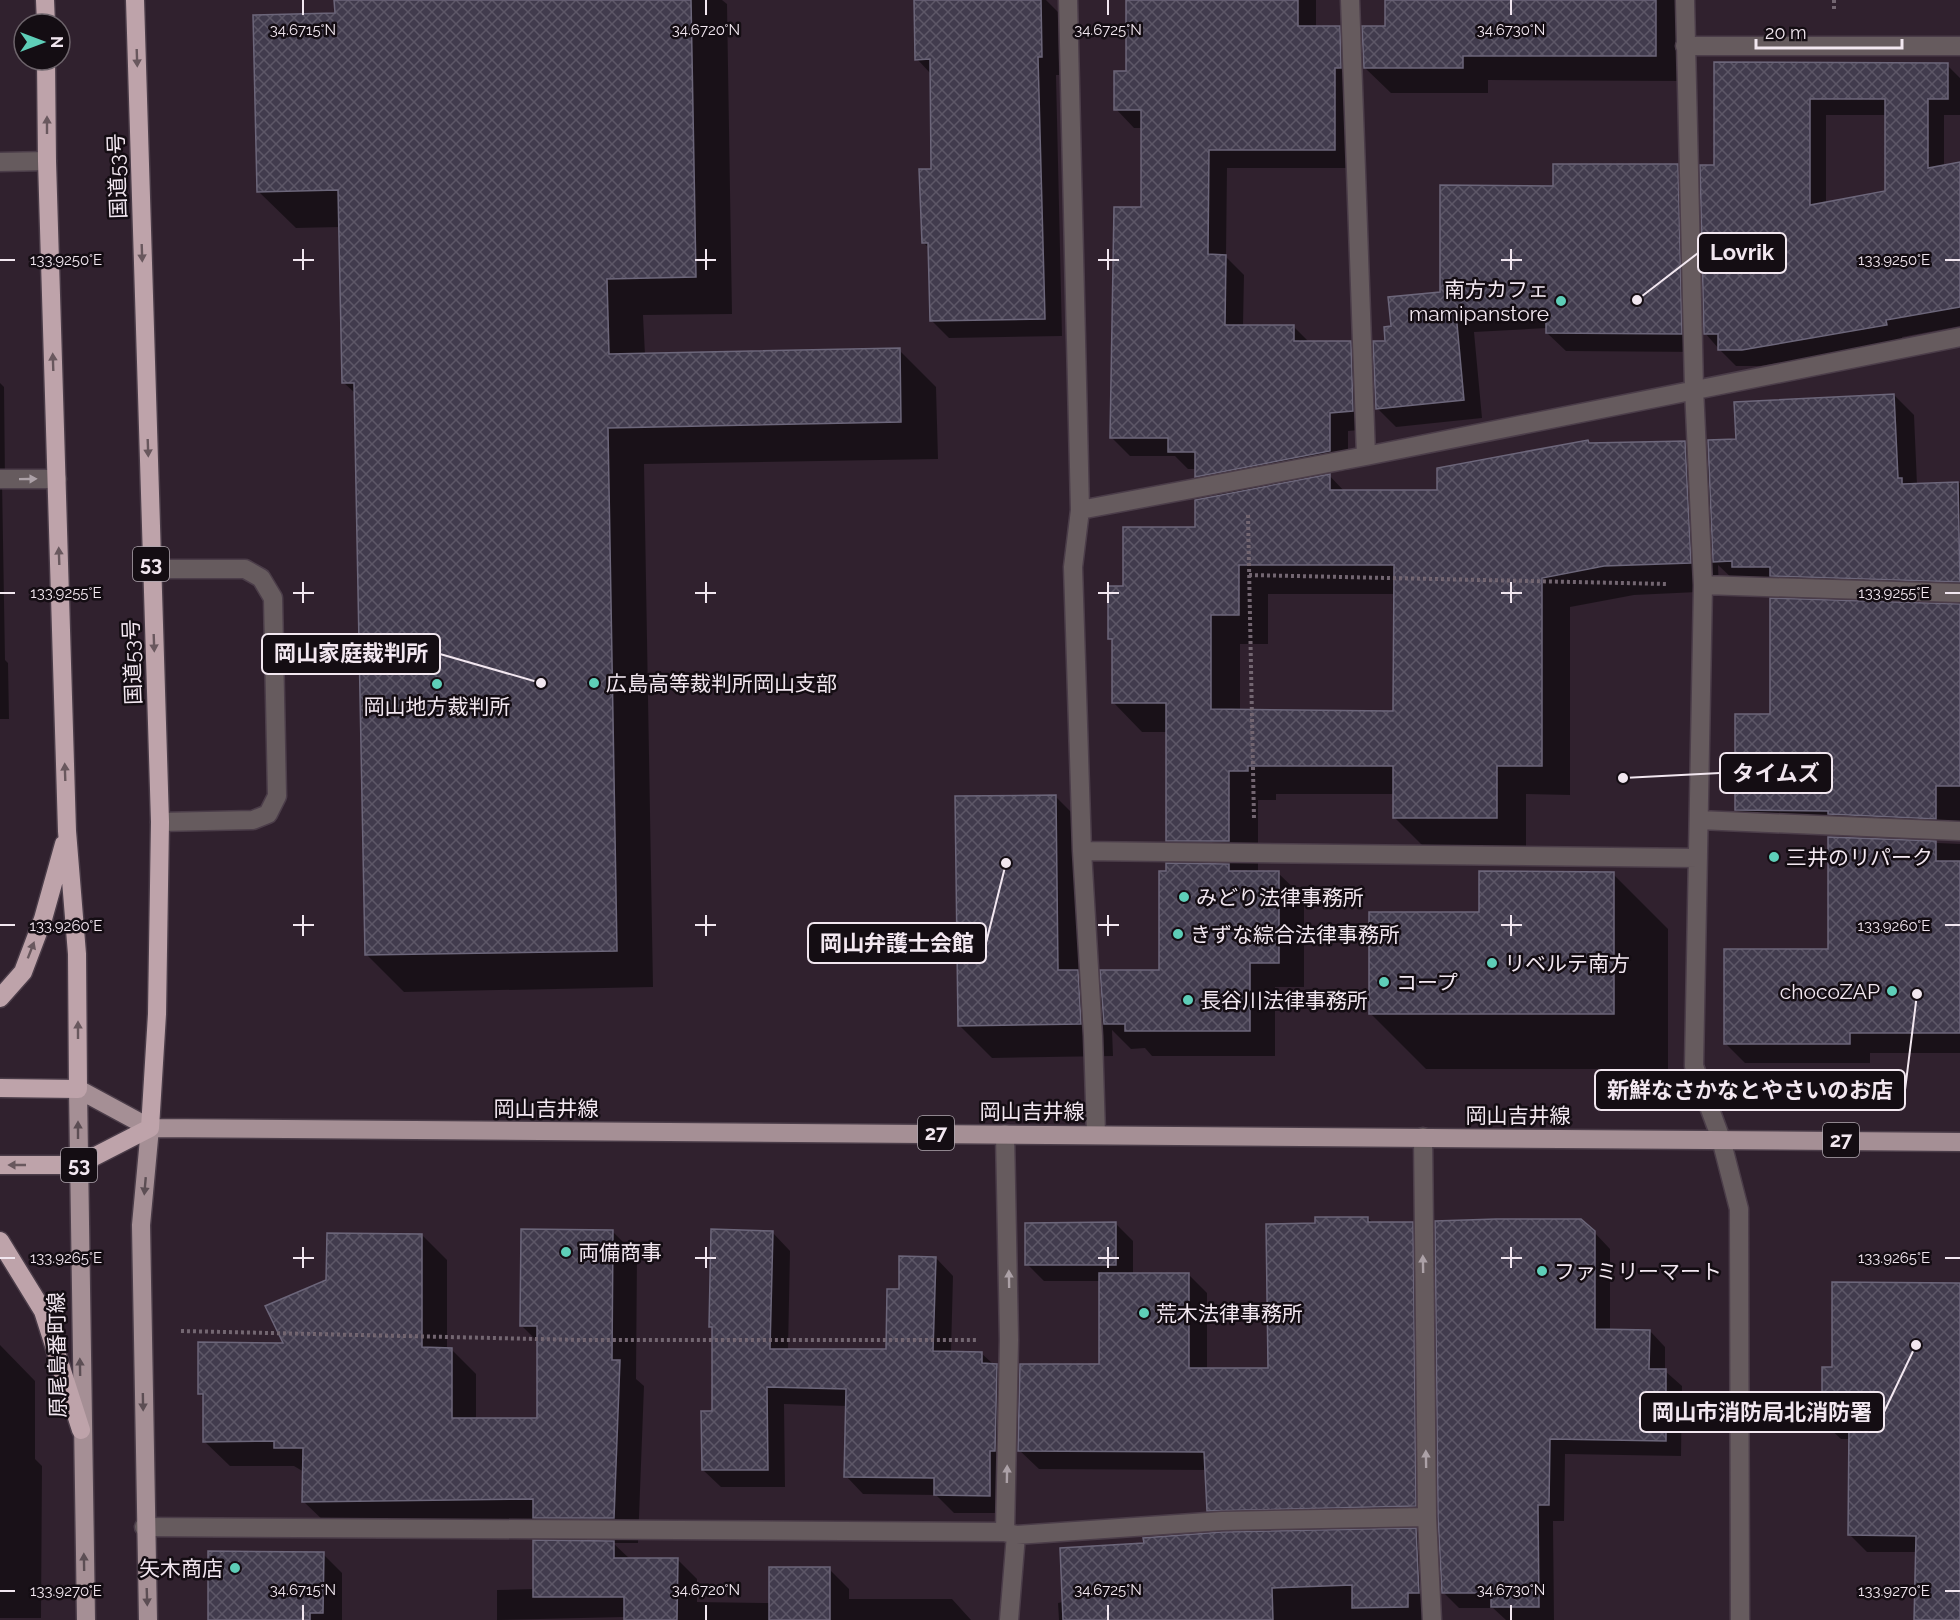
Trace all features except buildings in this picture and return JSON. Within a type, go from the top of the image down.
[{"type":"highway","name":"国道53号","points":[[135,0],[160,822],[157,1014],[150,1128]]},
{"type":"highway","points":[[0,1088],[78,1089],[77,954],[67,831],[46,72]]},
{"type":"highway","points":[[0,998],[23,972],[43,919],[67,831]]},
{"type":"highway","name":"53","points":[[0,1165],[78,1166],[150,1128]]},
{"type":"highway","points":[[0,1241],[43,1311],[81,1430]]},
{"type":"main road","name":"岡山吉井線","points":[[78,1089],[150,1128],[1960,1142]]},
{"type":"main road","name":"原尾島番町線","points":[[78,1089],[81,1430],[86,1620]]},
{"type":"main road","points":[[148,1620],[144,1527],[141,1225],[150,1128]]},
{"type":"street","points":[[1068,0],[1080,510],[1073,567],[1082,851],[1093,1036],[1095,1134]]},
{"type":"street","points":[[1350,0],[1366,456]]},
{"type":"street","points":[[1685,0],[1694,388],[1703,585],[1694,1066],[1721,1139],[1739,1209],[1740,1620]]},
{"type":"street","points":[[1685,46],[1960,46]]},
{"type":"street","points":[[0,162],[47,161]]},
{"type":"street","points":[[1080,510],[1366,456],[1694,388],[1960,337]]},
{"type":"street","points":[[0,479],[57,479]]},
{"type":"street","points":[[151,569],[245,569],[261,578],[273,598],[277,796],[268,814],[253,819],[160,822]]},
{"type":"street","points":[[1703,585],[1960,593]]},
{"type":"street","points":[[1699,820],[1960,831]]},
{"type":"street","points":[[1082,851],[1698,858]]},
{"type":"street","points":[[1005,1134],[1011,1533],[1009,1620]]},
{"type":"street","points":[[1423,1137],[1427,1517],[1432,1620]]},
{"type":"street","points":[[144,1527],[1011,1533],[1222,1521],[1427,1517]]},
{"type":"path","points":[[1247,479],[1255,853]]},
{"type":"path","points":[[1249,575],[1703,585]]},
{"type":"path","points":[[181,1331],[582,1340],[1009,1340]]},
{"type":"place","name":"Lovrik","points":[[1637,300]]},
{"type":"place","name":"南方カフェ mamipanstore","points":[[1561,301]]},
{"type":"place","name":"岡山家庭裁判所","points":[[541,683]]},
{"type":"place","name":"広島高等裁判所岡山支部","points":[[594,683]]},
{"type":"place","name":"岡山地方裁判所","points":[[437,684]]},
{"type":"place","name":"タイムズ","points":[[1623,778]]},
{"type":"place","name":"三井のリパーク","points":[[1774,857]]},
{"type":"place","name":"岡山弁護士会館","points":[[1006,863]]},
{"type":"place","name":"みどり法律事務所","points":[[1184,897]]},
{"type":"place","name":"きずな綜合法律事務所","points":[[1178,934]]},
{"type":"place","name":"リベルテ南方","points":[[1492,963]]},
{"type":"place","name":"コープ","points":[[1384,982]]},
{"type":"place","name":"chocoZAP","points":[[1892,991]]},
{"type":"place","name":"新鮮なさかなとやさいのお店","points":[[1917,994]]},
{"type":"place","name":"長谷川法律事務所","points":[[1188,1000]]},
{"type":"place","name":"両備商事","points":[[566,1252]]},
{"type":"place","name":"ファミリーマート","points":[[1542,1271]]},
{"type":"place","name":"荒木法律事務所","points":[[1144,1313]]},
{"type":"place","name":"岡山市消防局北消防署","points":[[1916,1345]]},
{"type":"place","name":"矢木商店","points":[[235,1568]]}]
